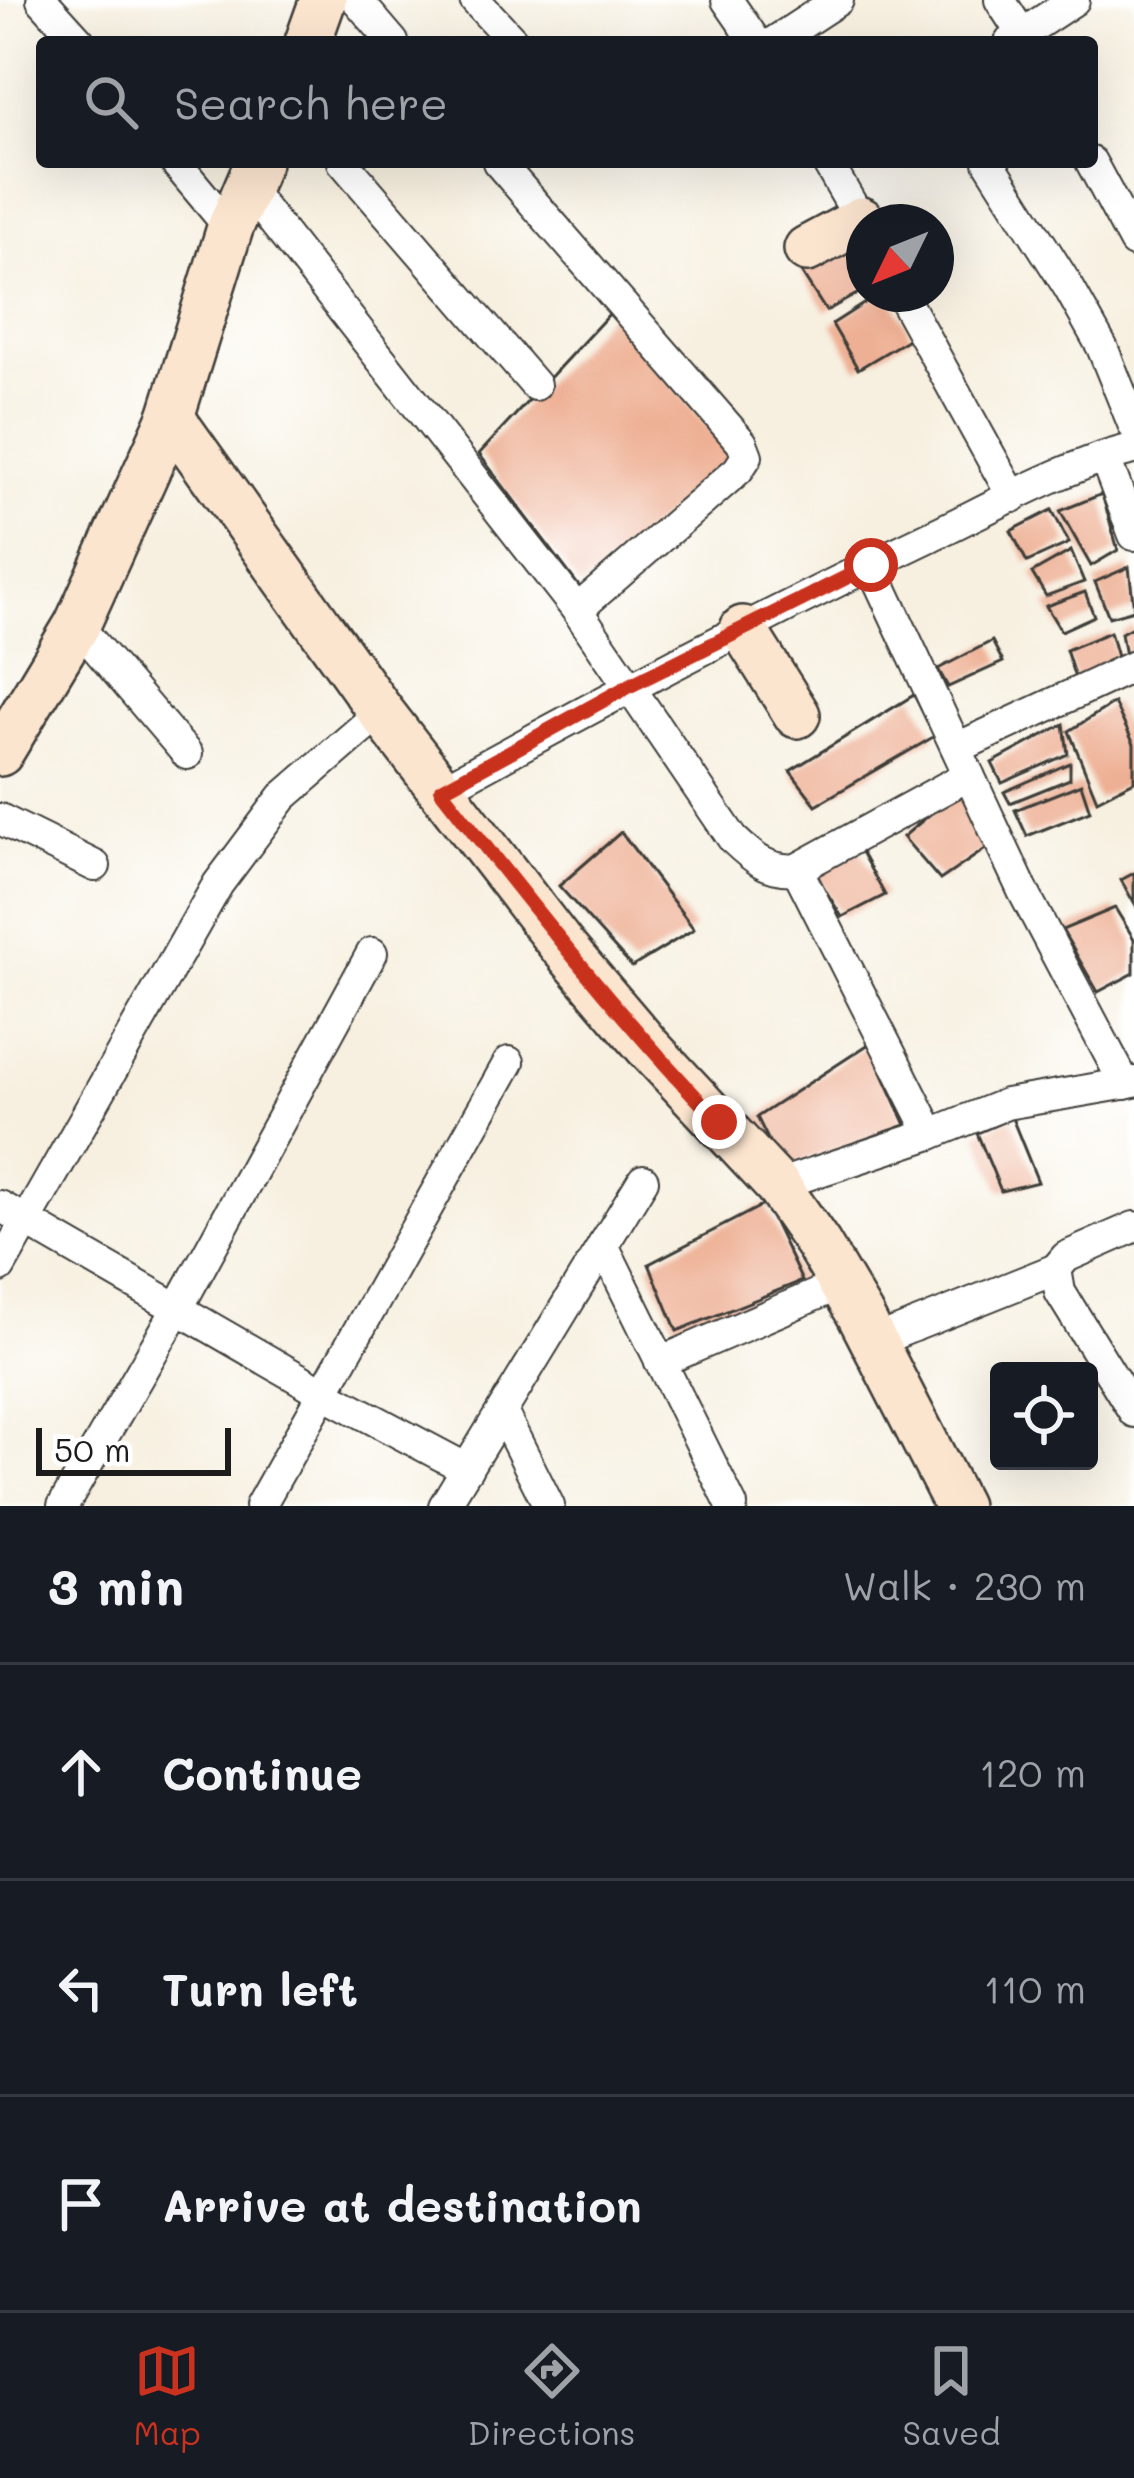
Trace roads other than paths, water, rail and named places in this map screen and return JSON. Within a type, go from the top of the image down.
[{"type":"street","points":[[42,0],[75,36]]},
{"type":"street","points":[[310,36],[323,0]]},
{"type":"street","points":[[356,0],[388,36]]},
{"type":"street","points":[[475,0],[508,36]]},
{"type":"street","points":[[727,0],[752,36]]},
{"type":"street","points":[[783,36],[838,0]]},
{"type":"street","points":[[1000,0],[1018,36]]},
{"type":"street","points":[[1024,36],[1074,0]]},
{"type":"street","points":[[189,168],[245,192],[577,610],[733,839],[768,867],[797,869],[963,761],[1134,666]]},
{"type":"street","points":[[348,168],[535,385]]},
{"type":"street","points":[[503,168],[742,443],[747,456],[738,470],[577,610]]},
{"type":"street","points":[[830,168],[851,204]]},
{"type":"street","points":[[993,168],[1102,347],[1134,426]]},
{"type":"street","points":[[1094,168],[1134,242]]},
{"type":"street","points":[[0,753],[77,625],[171,417],[245,192]]},
{"type":"street","points":[[807,249],[846,231]]},
{"type":"street","points":[[912,312],[1013,497]]},
{"type":"street","points":[[171,417],[380,712],[441,790],[633,1030],[776,1185],[841,1283],[958,1506]]},
{"type":"street","points":[[441,790],[631,685],[871,565],[1013,497],[1120,454],[1134,535]]},
{"type":"street","points":[[776,1185],[1006,1104],[1130,1083],[1023,891],[871,565]]},
{"type":"street","points":[[77,625],[187,754]]},
{"type":"street","points":[[742,629],[796,715]]},
{"type":"street","points":[[0,1267],[14,1213],[218,884],[283,797],[380,712]]},
{"type":"street","points":[[0,819],[94,866]]},
{"type":"street","points":[[797,869],[931,1134]]},
{"type":"street","points":[[63,1506],[178,1308],[372,953]]},
{"type":"street","points":[[260,1506],[508,1062]]},
{"type":"street","points":[[445,1506],[643,1180]]},
{"type":"street","points":[[14,1213],[324,1393],[467,1469]]},
{"type":"street","points":[[874,1342],[1056,1269],[1066,1258],[1134,1227]]},
{"type":"street","points":[[603,1245],[732,1506]]},
{"type":"street","points":[[1056,1269],[1060,1292],[1134,1412]]},
{"type":"street","points":[[660,1362],[841,1283]]},
{"type":"street","points":[[502,1412],[549,1506]]}]
